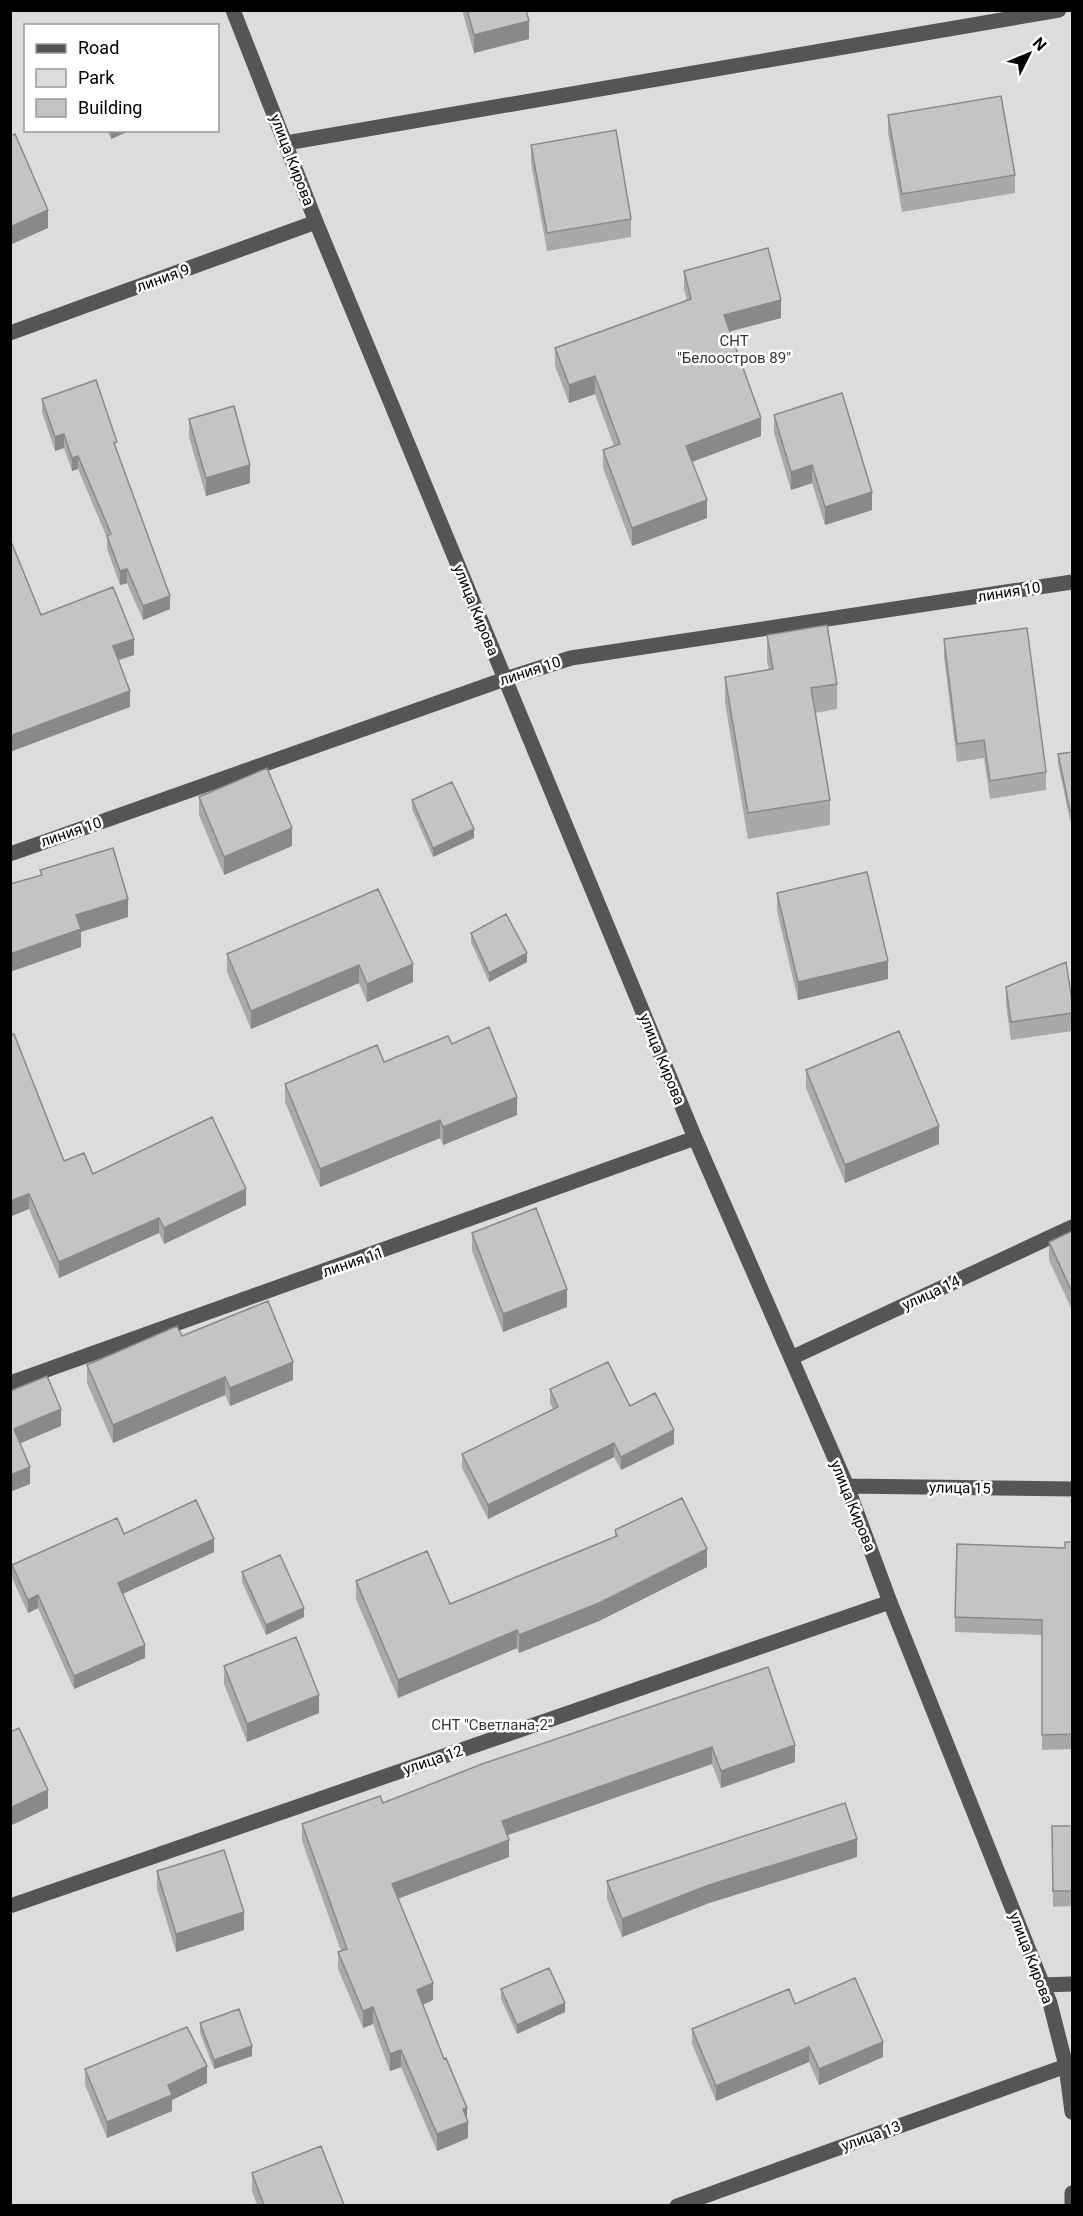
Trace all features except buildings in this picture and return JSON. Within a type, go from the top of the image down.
[{"type":"street","name":"улица Кирова","points":[[233,10],[316,222],[695,1138],[847,1486],[890,1602],[1043,1985],[1066,2066],[1072,2112]]},
{"type":"street","points":[[286,144],[1059,10]]},
{"type":"street","name":"линия 9","points":[[10,333],[316,222]]},
{"type":"street","name":"линия 10","points":[[10,854],[505,679],[571,658],[1072,582]]},
{"type":"street","name":"линия 11","points":[[10,1383],[695,1138]]},
{"type":"street","name":"улица 14","points":[[791,1358],[1072,1227]]},
{"type":"street","name":"улица 15","points":[[847,1486],[1072,1489]]},
{"type":"street","name":"улица 12","points":[[10,1906],[890,1602]]},
{"type":"street","points":[[1043,1985],[1072,1984]]},
{"type":"street","name":"улица 13","points":[[677,2205],[1066,2066]]},
{"type":"street","points":[[1072,2193],[1072,2205]]},
{"type":"green space","name":"СНТ \"Светлана-2\"","points":[[11,11],[1072,11],[1072,2205],[11,2206]]},
{"type":"park label","name":"СНТ \"Белоостров 89\"","points":[[734,350]]}]
